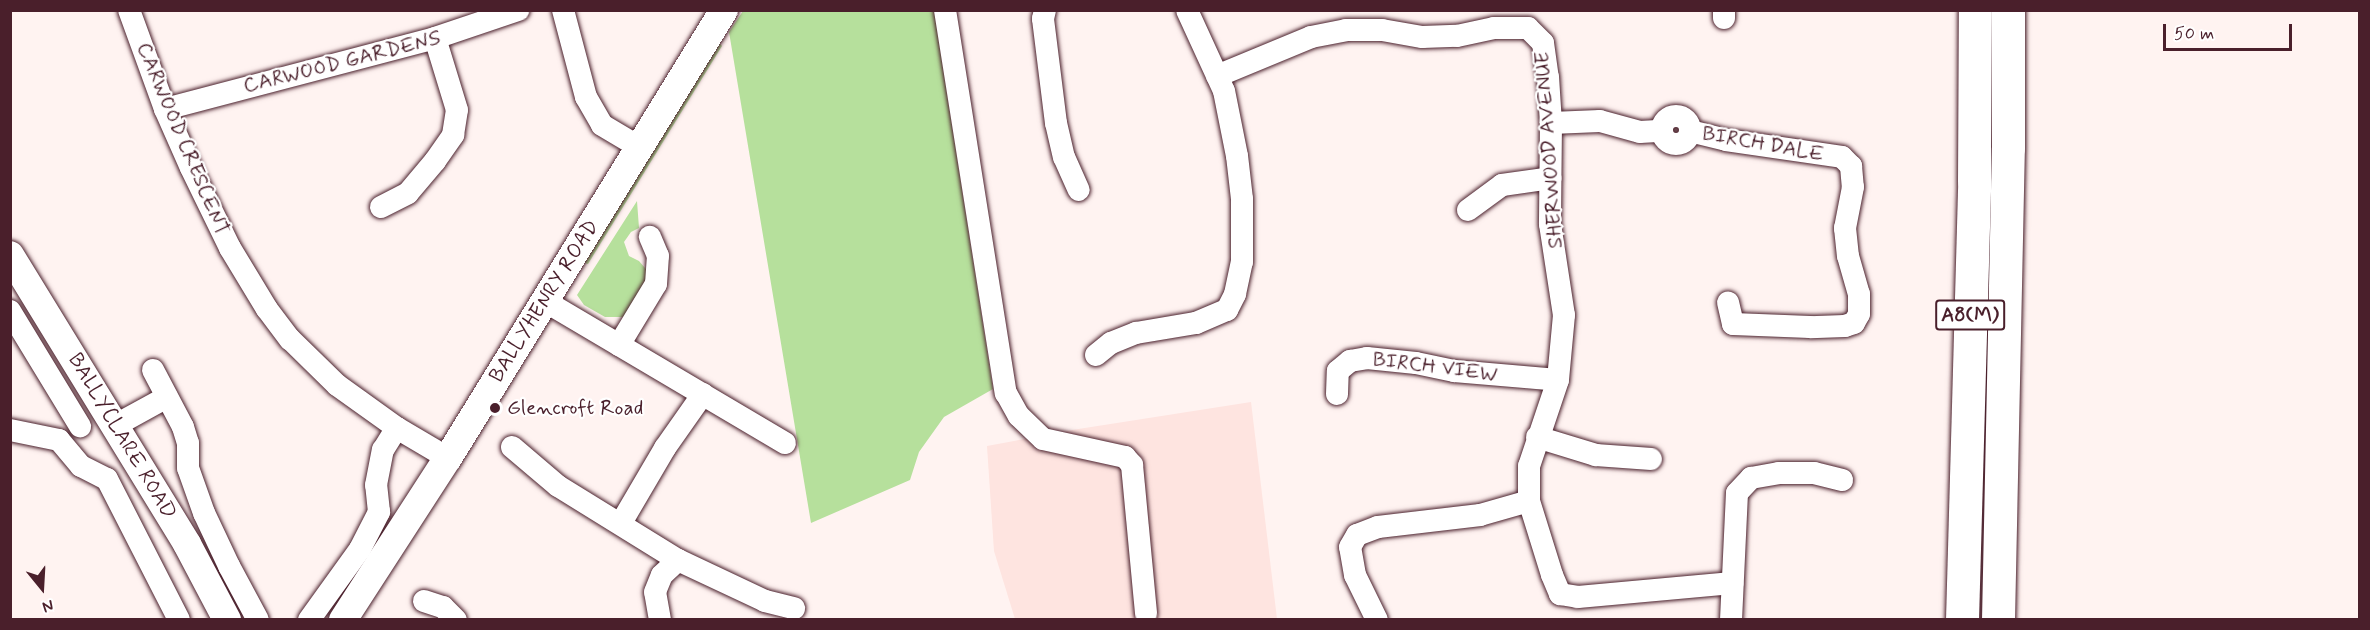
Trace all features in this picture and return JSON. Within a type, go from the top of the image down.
[{"type":"highway","name":"A8(M)","points":[[1962,620],[1974,181],[1975,10]]},
{"type":"highway","name":"A8(M)","points":[[1998,620],[2008,148],[2008,10]]},
{"type":"main road","name":"BALLYHENRY ROAD","points":[[343,620],[448,458],[543,300],[724,10]]},
{"type":"main road","name":"BALLYCLARE ROAD","points":[[10,255],[188,544],[227,620]]},
{"type":"street","name":"CARWOOD CRESCENT","points":[[129,10],[165,109],[230,249],[267,309],[290,339],[337,385],[397,428],[448,458]]},
{"type":"street","name":"CARWOOD GARDENS","points":[[165,109],[435,38],[518,10]]},
{"type":"street","points":[[563,10],[586,97],[602,125],[639,147]]},
{"type":"street","points":[[945,10],[1006,393],[1019,416],[1043,439],[1125,457],[1132,465],[1146,613]]},
{"type":"street","points":[[1045,10],[1043,19],[1056,123],[1064,157],[1079,190]]},
{"type":"street","points":[[1096,355],[1111,344],[1136,333],[1196,323],[1227,310],[1235,294],[1242,262],[1242,199],[1237,156],[1224,91],[1187,10]]},
{"type":"street","name":"SHERWOOD AVENUE","points":[[1217,76],[1311,37],[1346,30],[1382,30],[1422,37],[1457,36],[1494,19],[1528,28],[1543,43],[1551,123],[1550,224],[1564,315],[1558,380],[1529,466],[1529,501],[1560,594],[1578,597],[1732,583]]},
{"type":"street","points":[[381,207],[408,194],[453,135],[458,110],[435,38]]},
{"type":"street","name":"BIRCH DALE","points":[[1551,123],[1600,121],[1640,132],[1662,131],[1663,125],[1672,117],[1685,120],[1690,131],[1747,143],[1842,157],[1851,166],[1853,187],[1845,228],[1848,256],[1859,294],[1859,314],[1854,323],[1845,327],[1733,324],[1728,303]]},
{"type":"street","points":[[1468,210],[1502,185],[1551,178]]},
{"type":"street","points":[[619,345],[656,284],[658,256],[650,237]]},
{"type":"street","points":[[543,300],[785,443]]},
{"type":"street","name":"BALLYCLARE ROAD","points":[[10,311],[80,426]]},
{"type":"street","name":"BIRCH VIEW","points":[[1337,394],[1338,371],[1350,361],[1367,358],[1416,363],[1454,371],[1558,380]]},
{"type":"street","points":[[153,370],[183,427],[188,443],[188,468],[204,513],[228,566],[258,620]]},
{"type":"street","points":[[621,523],[665,448],[703,394]]},
{"type":"street","points":[[59,440],[80,426],[167,397]]},
{"type":"street","points":[[309,620],[360,549],[379,512],[376,485],[383,450],[397,428]]},
{"type":"street","points":[[10,429],[59,440],[81,466],[107,479],[178,620]]},
{"type":"street","points":[[1537,437],[1596,455],[1651,459]]},
{"type":"street","points":[[512,447],[558,486],[678,560],[765,602],[794,608]]},
{"type":"street","points":[[1731,620],[1737,493],[1750,478],[1779,473],[1814,472],[1842,480]]},
{"type":"street","points":[[1377,620],[1355,575],[1350,547],[1357,535],[1378,527],[1480,515],[1529,501]]},
{"type":"street","points":[[660,620],[655,592],[662,575],[678,560]]},
{"type":"street","points":[[424,601],[443,607],[456,620]]},
{"type":"shaded area","points":[[1251,402],[1277,619],[1015,619],[994,551],[987,446],[1072,430]]},
{"type":"green space","points":[[743,11],[934,11],[993,389],[944,417],[919,452],[910,480],[811,523],[729,32]]},
{"type":"green space","points":[[717,40],[722,46],[588,264],[581,262]]},
{"type":"green space","points":[[637,201],[639,228],[631,232],[624,242],[629,256],[639,261],[651,275],[625,317],[605,317],[584,305],[577,295]]},
{"type":"place","name":"Glencroft Road","points":[[495,408]]}]
